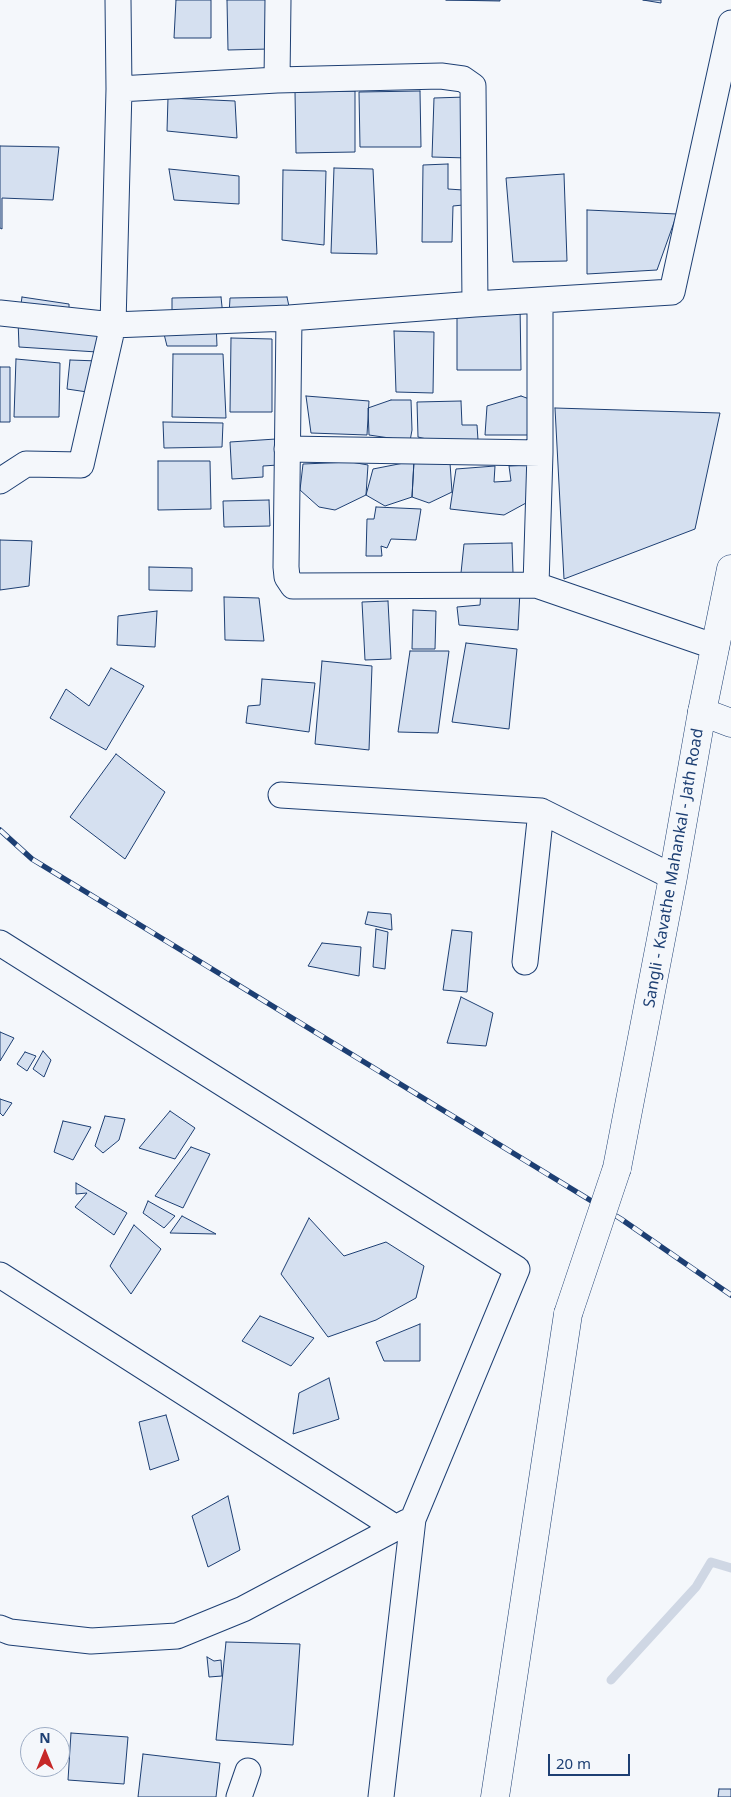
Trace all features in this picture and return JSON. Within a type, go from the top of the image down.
[{"type":"main road","name":"Sangli - Kavathe Mahankal - Jath Road","points":[[495,1797],[568,1314],[617,1168],[673,877],[702,712],[731,569]]},
{"type":"main road","points":[[702,712],[731,723]]},
{"type":"street","points":[[0,481],[26,464],[81,465],[113,325],[119,89],[118,0]]},
{"type":"street","points":[[277,80],[278,0]]},
{"type":"street","points":[[0,313],[113,325],[289,318],[672,292],[731,23]]},
{"type":"street","points":[[119,89],[277,80],[441,76],[463,79],[473,86],[475,304]]},
{"type":"street","points":[[536,585],[540,453],[540,300]]},
{"type":"street","points":[[289,318],[286,567],[287,577],[293,586],[536,585],[716,647]]},
{"type":"street","points":[[287,449],[540,453]]},
{"type":"street","points":[[281,795],[541,811],[673,877]]},
{"type":"street","points":[[525,962],[541,811]]},
{"type":"street","points":[[0,943],[516,1268],[405,1523],[381,1797]]},
{"type":"street","points":[[0,1275],[405,1523]]},
{"type":"street","points":[[0,1628],[10,1632],[92,1641],[177,1636],[242,1609],[405,1523]]},
{"type":"street","points":[[239,1797],[248,1771]]},
{"type":"building","points":[[176,0],[211,0],[211,38],[174,38]]},
{"type":"building","points":[[227,0],[268,0],[269,49],[228,50]]},
{"type":"building","points":[[446,0],[500,0],[500,1]]},
{"type":"building","points":[[643,0],[661,0],[661,3]]},
{"type":"building","points":[[355,91],[355,152],[296,153],[295,92]]},
{"type":"building","points":[[420,91],[421,147],[360,147],[359,92]]},
{"type":"building","points":[[466,97],[468,158],[432,157],[434,98]]},
{"type":"building","points":[[168,98],[235,101],[237,138],[167,131]]},
{"type":"building","points":[[0,146],[59,147],[53,200],[2,198],[2,229],[0,228]]},
{"type":"building","points":[[448,164],[448,189],[463,190],[463,205],[453,206],[452,242],[422,242],[423,165]]},
{"type":"building","points":[[334,168],[373,169],[377,254],[331,253]]},
{"type":"building","points":[[169,169],[239,176],[239,204],[174,200]]},
{"type":"building","points":[[283,170],[326,171],[324,245],[282,240]]},
{"type":"building","points":[[564,174],[567,261],[513,262],[506,178]]},
{"type":"building","points":[[587,210],[677,214],[657,270],[587,274]]},
{"type":"building","points":[[22,297],[69,304],[69,316],[20,311]]},
{"type":"building","points":[[221,297],[223,316],[172,318],[172,298]]},
{"type":"building","points":[[287,297],[290,311],[229,315],[230,298]]},
{"type":"building","points":[[520,304],[521,370],[457,370],[457,311]]},
{"type":"building","points":[[18,320],[98,329],[97,352],[19,347]]},
{"type":"building","points":[[216,322],[217,346],[167,346],[164,334]]},
{"type":"building","points":[[394,331],[434,332],[433,393],[396,392]]},
{"type":"building","points":[[231,338],[272,339],[272,412],[230,412]]},
{"type":"building","points":[[173,354],[223,354],[226,418],[172,417]]},
{"type":"building","points":[[16,359],[60,363],[59,417],[14,417]]},
{"type":"building","points":[[70,360],[99,361],[94,393],[67,389]]},
{"type":"building","points":[[0,367],[10,367],[10,422],[0,422]]},
{"type":"building","points":[[306,396],[369,401],[367,435],[311,433]]},
{"type":"building","points":[[521,396],[535,401],[532,435],[485,435],[487,406]]},
{"type":"building","points":[[391,400],[411,400],[412,430],[410,441],[369,435],[368,408]]},
{"type":"building","points":[[461,401],[462,425],[477,425],[478,440],[439,442],[418,437],[417,402]]},
{"type":"building","points":[[555,408],[720,413],[695,529],[564,579]]},
{"type":"building","points":[[163,422],[223,423],[222,447],[164,448]]},
{"type":"building","points":[[276,439],[278,465],[263,466],[263,477],[232,479],[230,442]]},
{"type":"building","points":[[158,461],[210,461],[211,509],[158,510]]},
{"type":"building","points":[[414,461],[412,497],[385,506],[366,495],[373,469]]},
{"type":"building","points":[[414,461],[450,463],[452,492],[429,503],[412,497]]},
{"type":"building","points":[[351,462],[368,465],[366,495],[335,510],[319,507],[300,490],[303,464]]},
{"type":"building","points":[[529,465],[526,503],[504,515],[450,509],[456,469],[495,466],[494,482],[511,481],[509,466]]},
{"type":"building","points":[[269,500],[270,526],[224,527],[223,501]]},
{"type":"building","points":[[376,507],[421,509],[416,540],[391,539],[387,548],[381,546],[382,556],[366,556],[367,519],[374,519]]},
{"type":"building","points":[[0,540],[32,541],[29,586],[0,590]]},
{"type":"building","points":[[512,543],[513,573],[461,573],[464,544]]},
{"type":"building","points":[[149,567],[192,568],[192,591],[149,590]]},
{"type":"building","points":[[481,591],[520,591],[518,630],[459,625],[457,607],[480,605]]},
{"type":"building","points":[[224,597],[259,598],[264,641],[225,640]]},
{"type":"building","points":[[388,601],[391,659],[365,660],[362,602]]},
{"type":"building","points":[[413,610],[436,611],[435,649],[412,649]]},
{"type":"building","points":[[157,611],[155,647],[117,645],[118,616]]},
{"type":"building","points":[[466,643],[517,649],[509,729],[452,722]]},
{"type":"building","points":[[410,651],[449,651],[438,733],[398,732]]},
{"type":"building","points":[[322,661],[372,666],[369,750],[315,744]]},
{"type":"building","points":[[111,668],[144,686],[106,750],[50,718],[66,689],[89,706]]},
{"type":"building","points":[[262,679],[315,683],[309,732],[246,723],[248,706],[260,705]]},
{"type":"building","points":[[116,754],[165,792],[125,859],[70,817]]},
{"type":"building","points":[[368,912],[391,914],[392,930],[365,924]]},
{"type":"building","points":[[376,929],[388,932],[385,969],[373,967]]},
{"type":"building","points":[[452,930],[472,932],[467,992],[443,990]]},
{"type":"building","points":[[322,943],[361,947],[359,976],[308,966]]},
{"type":"building","points":[[461,997],[493,1013],[486,1046],[447,1043]]},
{"type":"building","points":[[0,1032],[14,1038],[0,1061]]},
{"type":"building","points":[[43,1051],[51,1060],[44,1077],[33,1069]]},
{"type":"building","points":[[25,1052],[36,1056],[27,1071],[17,1064]]},
{"type":"building","points":[[0,1099],[12,1103],[3,1116],[0,1113]]},
{"type":"building","points":[[170,1111],[195,1128],[175,1159],[139,1148]]},
{"type":"building","points":[[105,1116],[125,1119],[119,1140],[103,1153],[95,1146]]},
{"type":"building","points":[[63,1121],[91,1127],[73,1160],[54,1152]]},
{"type":"building","points":[[191,1147],[210,1154],[183,1208],[155,1196]]},
{"type":"building","points":[[76,1183],[127,1213],[114,1235],[75,1207],[87,1193],[76,1194]]},
{"type":"building","points":[[148,1201],[175,1216],[164,1228],[143,1213]]},
{"type":"building","points":[[182,1216],[216,1234],[170,1233]]},
{"type":"building","points":[[309,1218],[344,1256],[386,1242],[424,1266],[416,1298],[376,1320],[328,1337],[281,1274]]},
{"type":"building","points":[[134,1225],[161,1249],[131,1294],[110,1266]]},
{"type":"building","points":[[260,1316],[314,1338],[291,1366],[242,1341]]},
{"type":"building","points":[[420,1324],[420,1361],[384,1361],[376,1342]]},
{"type":"building","points":[[329,1378],[339,1419],[293,1434],[299,1393]]},
{"type":"building","points":[[166,1415],[179,1460],[150,1470],[139,1422]]},
{"type":"building","points":[[228,1496],[240,1550],[208,1567],[192,1516]]},
{"type":"building","points":[[226,1642],[300,1644],[293,1745],[216,1740]]},
{"type":"building","points":[[207,1657],[214,1661],[221,1660],[222,1676],[209,1677]]},
{"type":"building","points":[[71,1733],[128,1737],[124,1784],[68,1780],[68,1777],[70,1777]]},
{"type":"building","points":[[143,1754],[220,1763],[216,1797],[138,1797]]},
{"type":"building","points":[[719,1789],[731,1789],[731,1797],[718,1797]]},
{"type":"waterway","points":[[611,1680],[696,1587],[711,1562],[731,1568]]},
{"type":"railway","points":[[0,830],[32,859],[621,1219],[731,1295]]}]
